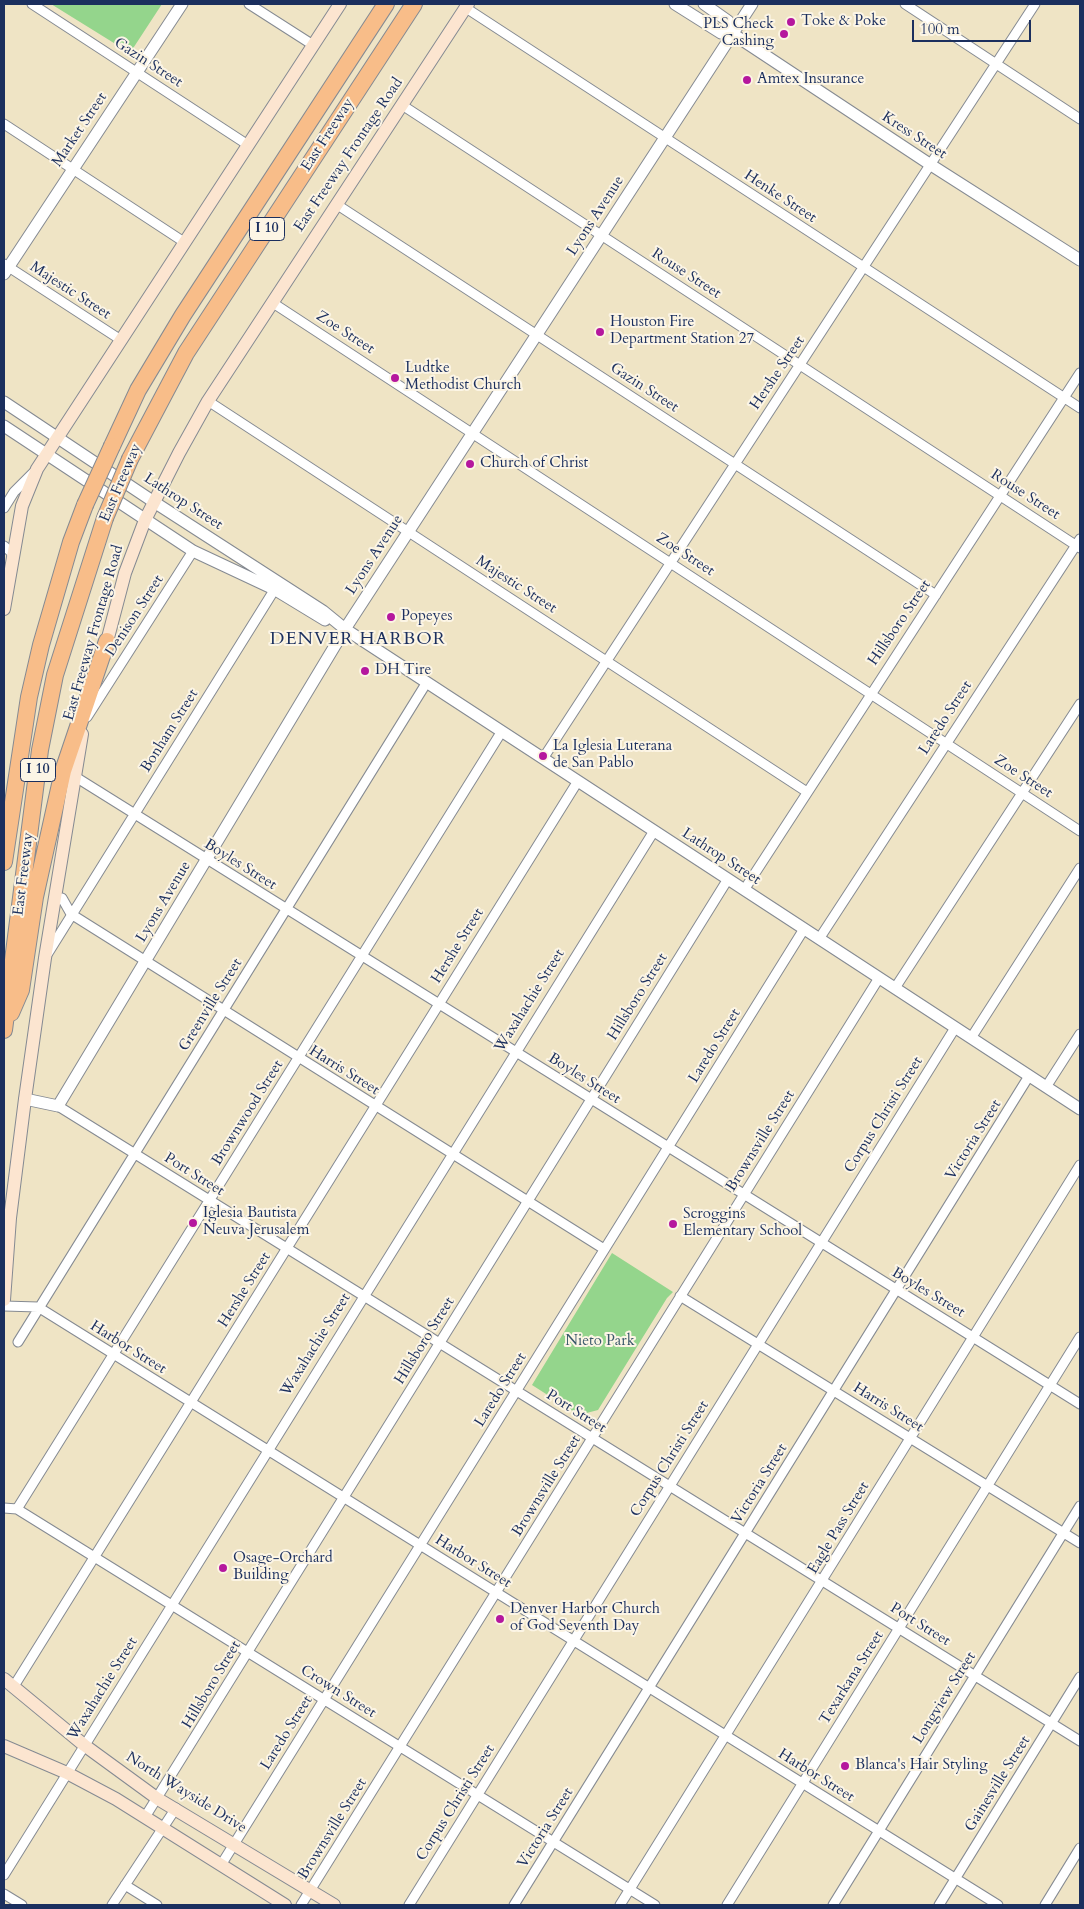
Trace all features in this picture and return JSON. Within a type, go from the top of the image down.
[{"type":"highway","name":"East Freeway","points":[[4,862],[29,697],[40,645],[71,542],[85,505],[138,390],[183,315],[386,4]]},
{"type":"highway","name":"East Freeway","points":[[4,1030],[40,750],[55,675],[105,518],[130,459],[186,353],[414,4]]},
{"type":"highway","points":[[4,1030],[21,990],[35,897],[63,772],[107,641]]},
{"type":"main road","points":[[4,609],[22,506],[36,469],[340,4]]},
{"type":"main road","name":"East Freeway Frontage Road","points":[[4,1300],[10,1218],[25,1099],[45,958],[59,897],[74,776],[85,721],[125,573],[145,520],[208,401],[467,6]]},
{"type":"main road","name":"North Wayside Drive","points":[[9,1683],[84,1745],[158,1799],[176,1808],[334,1905]]},
{"type":"main road","points":[[4,1746],[67,1773],[145,1817],[285,1905]]},
{"type":"street","name":"Gazin Street","points":[[32,4],[248,145]]},
{"type":"street","name":"Market Street","points":[[5,268],[182,4]]},
{"type":"street","points":[[248,4],[313,46]]},
{"type":"street","name":"Kress Street","points":[[676,4],[721,33],[733,34],[931,165],[1080,260]]},
{"type":"street","name":"Kress Street","points":[[704,4],[728,22],[733,34]]},
{"type":"street","name":"Lyons Avenue","points":[[58,1106],[146,963],[345,629],[752,4]]},
{"type":"street","points":[[905,4],[1080,119]]},
{"type":"street","name":"Hershe Street","points":[[544,757],[1035,4]]},
{"type":"street","name":"Henke Street","points":[[467,6],[664,138],[1080,408]]},
{"type":"street","name":"Rouse Street","points":[[402,105],[1001,496],[1079,544]]},
{"type":"street","points":[[4,124],[184,242]]},
{"type":"street","name":"Gazin Street","points":[[336,204],[936,595]]},
{"type":"street","name":"Majestic Street","points":[[5,268],[120,340]]},
{"type":"street","name":"Zoe Street","points":[[273,303],[1080,831]]},
{"type":"street","name":"Hillsboro Street","points":[[744,890],[1080,373]]},
{"type":"street","name":"Majestic Street","points":[[208,401],[807,792]]},
{"type":"street","name":"Lathrop Street","points":[[4,402],[277,586],[320,618],[345,629],[544,757],[1080,1109]]},
{"type":"street","name":"Lathrop Street","points":[[4,426],[193,551],[277,586]]},
{"type":"street","points":[[4,508],[14,492],[36,469]]},
{"type":"street","name":"Laredo Street","points":[[819,939],[1079,544]]},
{"type":"street","points":[[4,546],[11,552],[13,559]]},
{"type":"street","name":"Denison Street","points":[[85,721],[193,551]]},
{"type":"street","name":"Bonham Street","points":[[45,958],[277,586]]},
{"type":"street","name":"Greenville Street","points":[[18,1342],[427,682]]},
{"type":"street","points":[[895,988],[1080,704]]},
{"type":"street","name":"Brownwood Street","points":[[17,1510],[502,731]]},
{"type":"street","name":"Boyles Street","points":[[74,776],[206,861],[1080,1404]]},
{"type":"street","name":"Hershe Street","points":[[9,1683],[95,1558],[374,1106],[578,781]]},
{"type":"street","name":"Waxahachie Street","points":[[4,1875],[451,1153],[654,831]]},
{"type":"street","points":[[970,1038],[1080,868]]},
{"type":"street","name":"Hillsboro Street","points":[[145,1817],[158,1799],[728,879]]},
{"type":"street","points":[[59,897],[83,895]]},
{"type":"street","points":[[59,897],[71,914]]},
{"type":"street","name":"Harris Street","points":[[71,914],[146,963],[604,1249]]},
{"type":"street","name":"Laredo Street","points":[[221,1865],[804,929]]},
{"type":"street","name":"Brownsville Street","points":[[301,1905],[879,978]]},
{"type":"street","name":"Corpus Christi Street","points":[[408,1905],[955,1028]]},
{"type":"street","points":[[1046,1087],[1080,1034]]},
{"type":"street","name":"Victoria Street","points":[[514,1905],[1029,1076]]},
{"type":"street","points":[[25,1099],[58,1106]]},
{"type":"street","name":"Port Street","points":[[58,1106],[1080,1741]]},
{"type":"street","name":"Eagle Pass Street","points":[[620,1905],[1080,1165]]},
{"type":"street","name":"Harris Street","points":[[680,1296],[759,1343],[1080,1543]]},
{"type":"street","points":[[4,1306],[38,1307]]},
{"type":"street","name":"Harbor Street","points":[[38,1307],[998,1905]]},
{"type":"street","name":"Texarkana Street","points":[[727,1905],[1080,1337]]},
{"type":"street","name":"Longview Street","points":[[833,1905],[1080,1506]]},
{"type":"street","name":"Crown Street","points":[[4,1508],[17,1510],[248,1652],[400,1749],[655,1905]]},
{"type":"street","name":"Gainesville Street","points":[[939,1905],[1080,1677]]},
{"type":"street","points":[[112,1905],[176,1808]]},
{"type":"street","points":[[1044,1905],[1080,1848]]},
{"type":"street","points":[[125,1885],[157,1905]]},
{"type":"street","points":[[4,1894],[22,1905]]},
{"type":"green space","points":[[51,4],[162,4],[130,53]]},
{"type":"green space","name":"Nieto Park","points":[[612,1253],[673,1292],[667,1298],[598,1410],[579,1415],[532,1385]]},
{"type":"place","name":"Toke & Poke","points":[[791,22]]},
{"type":"place","name":"PLS Check Cashing","points":[[784,34]]},
{"type":"place","name":"Amtex Insurance","points":[[747,80]]},
{"type":"place","name":"Houston Fire Department Station 27","points":[[600,332]]},
{"type":"place","name":"Ludtke Methodist Church","points":[[395,378]]},
{"type":"place","name":"Church of Christ","points":[[470,464]]},
{"type":"place","name":"Popeyes","points":[[391,617]]},
{"type":"place","name":"DH Tire","points":[[365,671]]},
{"type":"place","name":"La Iglesia Luterana de San Pablo","points":[[543,756]]},
{"type":"place","name":"Iglesia Bautista Neuva Jerusalem","points":[[193,1223]]},
{"type":"place","name":"Scroggins Elementary School","points":[[673,1224]]},
{"type":"place","name":"Osage-Orchard Building","points":[[223,1568]]},
{"type":"place","name":"Denver Harbor Church of God Seventh Day","points":[[500,1619]]},
{"type":"place","name":"Blanca's Hair Styling","points":[[845,1766]]},
{"type":"district","name":"DENVER HARBOR","points":[[358,640]]}]
